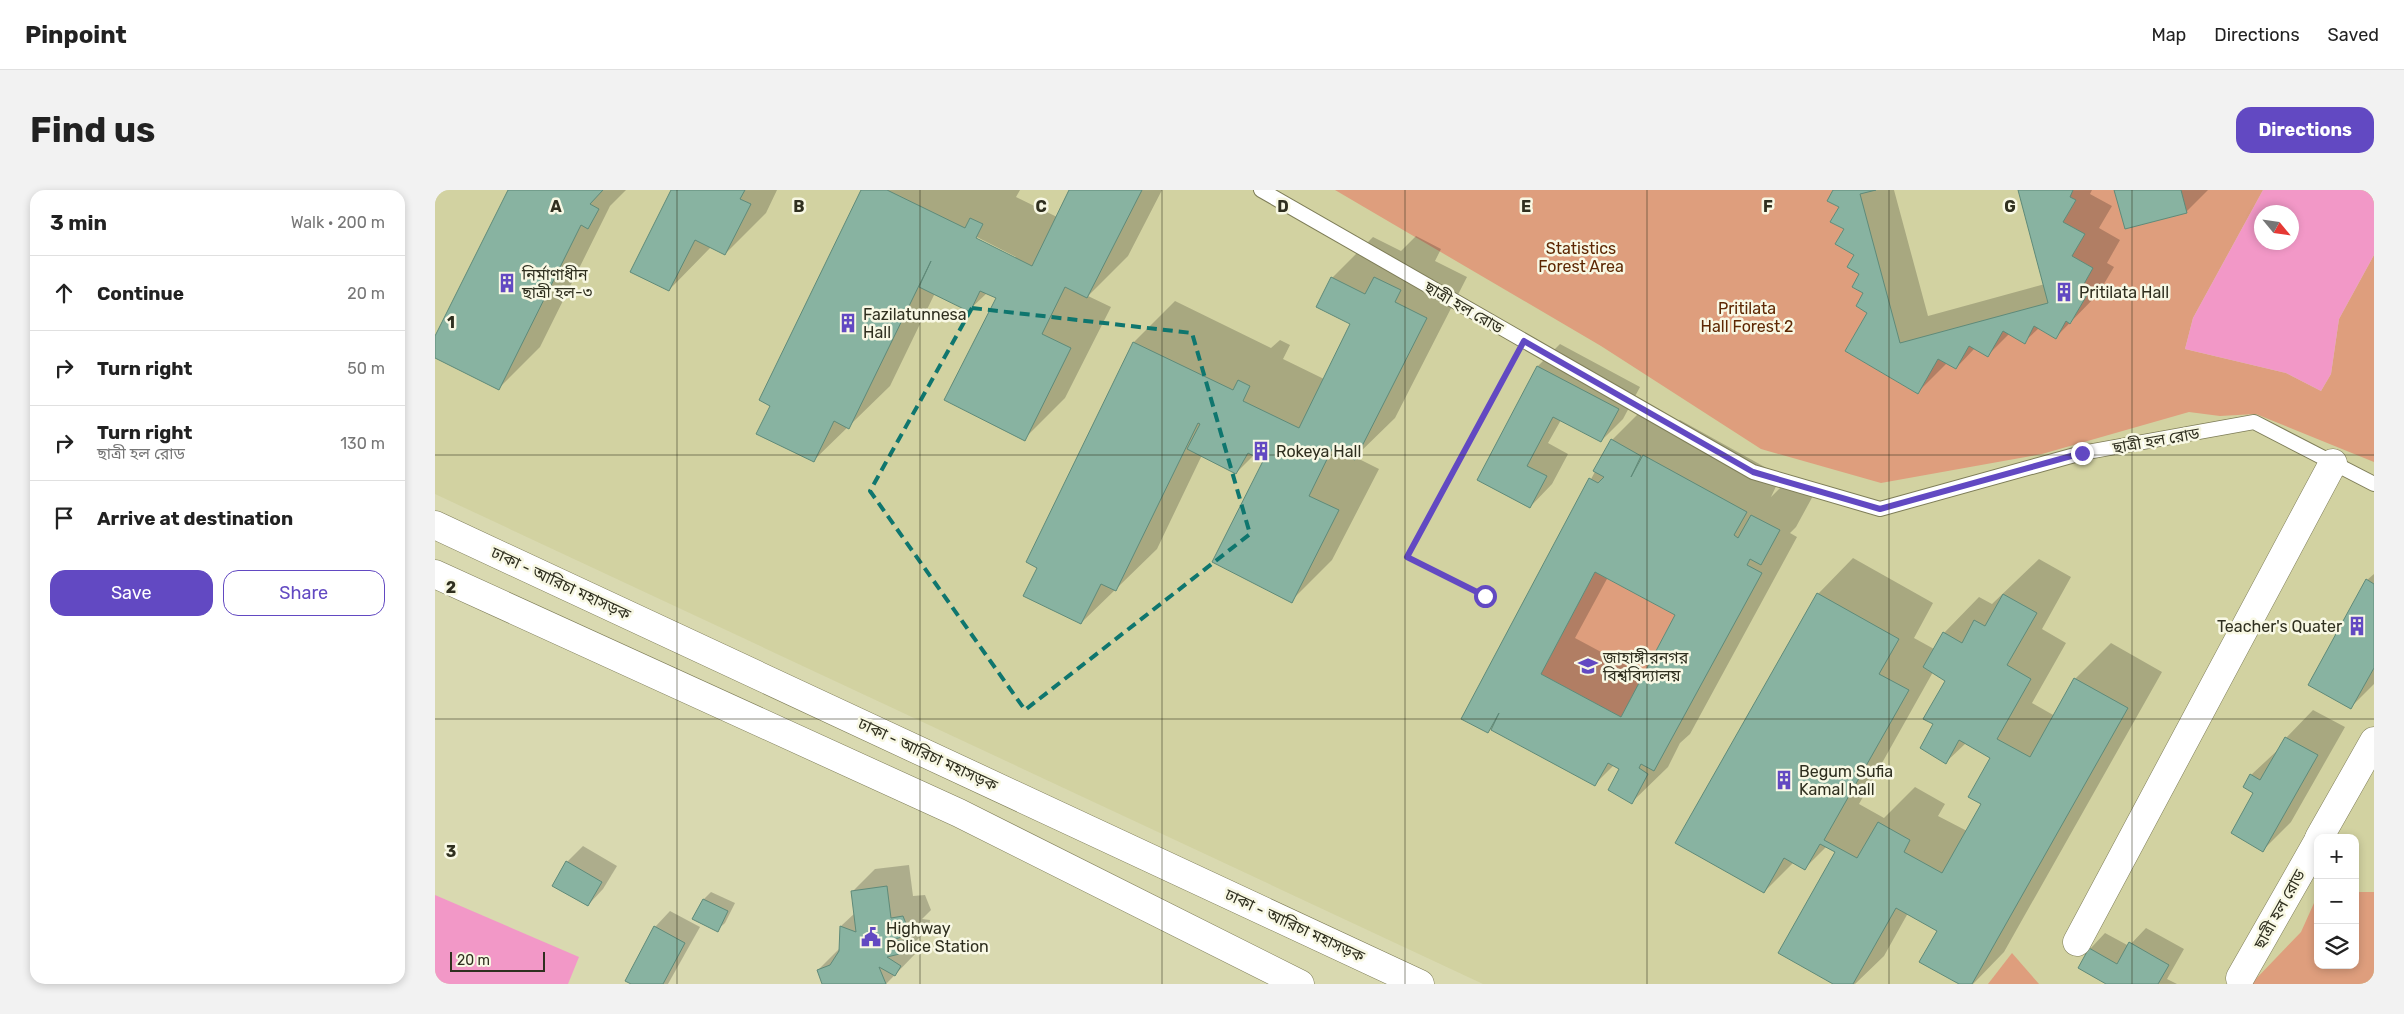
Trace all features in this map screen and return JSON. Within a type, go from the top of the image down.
[{"type":"main road","points":[[2077,942],[2333,463]]},
{"type":"main road","name":"ঢাকা - আরিচা মহাসড়ক","points":[[435,525],[1420,984]]},
{"type":"main road","points":[[435,574],[959,813],[1300,984]]},
{"type":"main road","name":"ছাত্রী হল রোড","points":[[2322,834],[2374,741]]},
{"type":"main road","name":"ছাত্রী হল রোড","points":[[2240,978],[2314,848]]},
{"type":"lane","name":"ছাত্রী হল রোড","points":[[1261,190],[1753,472],[1880,509],[2082,453],[2254,422],[2374,484]]},
{"type":"path","points":[[1485,596],[1407,557],[1524,341]]},
{"type":"highlighted area","points":[[972,308],[1192,333],[1250,534],[1025,710],[870,491]]},
{"type":"shaded area","name":"জাহাঙ্গীরনগর বিশ্ববিদ্যালয়","points":[[435,190],[2374,190],[2374,984],[1483,984],[435,494]]},
{"type":"shaded area","points":[[2263,190],[2374,190],[2374,255],[2339,319],[2331,374],[2321,391],[2286,373],[2185,349],[2193,318],[2254,206],[2254,250],[2299,250],[2299,205],[2255,205]]},
{"type":"shaded area","points":[[435,895],[579,957],[568,984],[435,984]]},
{"type":"green space","name":"Pritilata Hall Forest 2","points":[[1335,190],[1833,190],[1827,201],[1839,207],[1830,222],[1844,229],[1835,244],[1854,255],[1847,267],[1859,274],[1852,287],[1863,293],[1856,306],[1867,313],[1845,351],[1918,394],[1938,359],[1956,369],[1969,346],[2003,331],[2025,343],[2034,326],[2056,339],[2066,321],[2071,323],[2087,295],[2080,291],[2093,268],[2072,256],[2085,234],[2063,222],[2076,200],[2070,197],[2073,190],[2263,190],[2193,318],[2185,349],[2286,373],[2321,391],[2331,374],[2339,319],[2374,255],[2374,462],[2256,414],[2220,416],[2189,412],[2042,454],[1881,483],[1761,449],[1601,346]]},
{"type":"green space","points":[[1595,572],[1675,615],[1621,717],[1541,674]]},
{"type":"green space","points":[[2359,892],[2374,892],[2374,984],[2251,984],[2301,932],[2314,903],[2314,969],[2359,969]]},
{"type":"green space","points":[[2012,953],[2039,984],[1988,984]]},
{"type":"building","name":"নির্মাণাধীন ছাত্রী হল-৩","points":[[508,190],[603,190],[590,204],[599,209],[588,229],[581,225],[499,390],[435,358],[435,336]]},
{"type":"building","name":"নির্মাণাধীন ছাত্রী হল-৩","points":[[671,190],[745,190],[740,199],[751,204],[725,255],[695,240],[669,291],[630,272]]},
{"type":"building","name":"Fazilatunnesa Hall","points":[[861,190],[887,190],[965,228],[970,218],[983,224],[976,238],[1032,266],[1069,190],[1142,190],[1087,298],[1065,287],[1042,334],[1071,348],[1025,441],[944,400],[996,298],[980,291],[970,312],[919,287],[931,261],[849,429],[834,421],[814,462],[756,434],[770,406],[759,400]]},
{"type":"building","name":"Pritilata Hall","points":[[1833,190],[1876,190],[1860,194],[1900,343],[2048,303],[2018,190],[2073,190],[2070,197],[2076,200],[2063,222],[2085,234],[2072,256],[2093,268],[2080,291],[2087,295],[2070,324],[2066,321],[2056,339],[2034,326],[2025,344],[2003,331],[1988,357],[1969,346],[1956,369],[1938,359],[1918,394],[1845,351],[1867,313],[1856,306],[1863,293],[1852,287],[1859,274],[1847,267],[1854,255],[1835,244],[1844,229],[1830,222],[1839,207],[1827,201]]},
{"type":"building","points":[[2114,190],[2181,190],[2187,213],[2125,229]]},
{"type":"building","name":"Rokeya Hall","points":[[1331,277],[1365,294],[1374,277],[1401,290],[1395,302],[1427,318],[1355,460],[1332,449],[1309,496],[1339,510],[1292,603],[1212,562],[1263,461],[1248,453],[1236,474],[1187,449],[1200,424],[1198,423],[1116,591],[1101,584],[1081,624],[1023,596],[1037,568],[1026,562],[1133,342],[1233,390],[1238,380],[1250,386],[1243,401],[1299,428],[1350,324],[1316,307]]},
{"type":"building","points":[[1537,366],[1619,409],[1601,442],[1553,417],[1527,466],[1547,476],[1530,508],[1477,480]]},
{"type":"building","points":[[1611,439],[1641,456],[1631,477],[1643,455],[1747,512],[1734,535],[1738,538],[1751,515],[1780,530],[1761,565],[1750,559],[1747,565],[1762,573],[1654,771],[1641,764],[1639,768],[1648,774],[1632,804],[1608,790],[1619,769],[1608,763],[1595,786],[1491,730],[1499,713],[1488,733],[1461,719],[1589,478],[1598,483],[1604,477],[1593,471]],"holes":[[[1595,572],[1675,615],[1621,717],[1541,674]]]},
{"type":"building","name":"Teacher's Quater","points":[[2366,579],[2374,584],[2374,668],[2351,709],[2308,685]]},
{"type":"building","name":"Begum Sufia Kamal hall","points":[[1817,593],[1899,639],[1879,674],[1909,690],[1824,840],[1857,858],[1878,822],[1910,840],[1904,852],[1942,873],[1981,804],[1968,797],[1990,758],[1959,740],[1946,764],[1920,748],[1933,724],[1923,719],[1945,681],[1923,667],[1943,632],[1962,643],[1974,620],[1985,626],[2003,594],[2037,613],[2007,665],[2031,679],[1997,739],[2030,757],[2074,678],[2128,708],[1972,984],[1959,984],[1919,962],[1937,931],[1896,908],[1853,984],[1833,984],[1778,953],[1835,852],[1820,844],[1805,870],[1784,858],[1764,893],[1675,843]]},
{"type":"building","points":[[2285,737],[2318,755],[2263,852],[2231,833],[2253,793],[2243,787],[2250,774],[2260,780]]},
{"type":"building","points":[[566,861],[602,882],[588,906],[552,886]]},
{"type":"building","name":"Highway Police Station","points":[[887,886],[891,918],[903,916],[910,934],[893,940],[909,942],[908,952],[887,957],[901,966],[895,976],[879,967],[886,984],[822,984],[817,970],[830,965],[839,951],[840,926],[856,932],[851,891]]},
{"type":"building","points":[[703,899],[728,911],[718,932],[692,919]]},
{"type":"building","points":[[654,926],[685,943],[663,984],[631,984],[625,981]]},
{"type":"building","points":[[2129,942],[2169,965],[2158,984],[2106,984],[2078,968],[2089,948],[2117,964]]},
{"type":"place","name":"নির্মাণাধীন ছাত্রী হল-৩","points":[[507,283]]},
{"type":"place","name":"Pritilata Hall","points":[[2064,292]]},
{"type":"place","name":"Fazilatunnesa Hall","points":[[848,323]]},
{"type":"place","name":"Rokeya Hall","points":[[1261,451]]},
{"type":"place","name":"Teacher's Quater","points":[[2357,626]]},
{"type":"place","name":"জাহাঙ্গীরনগর বিশ্ববিদ্যালয়","points":[[1588,666]]},
{"type":"place","name":"Begum Sufia Kamal hall","points":[[1784,780]]},
{"type":"place","name":"Highway Police Station","points":[[871,937]]},
{"type":"route","points":[[1485,596],[1407,557],[1524,341],[1753,472],[1880,509],[2082,453]]},
{"type":"park label","name":"Statistics Forest Area","points":[[1581,257]]}]
